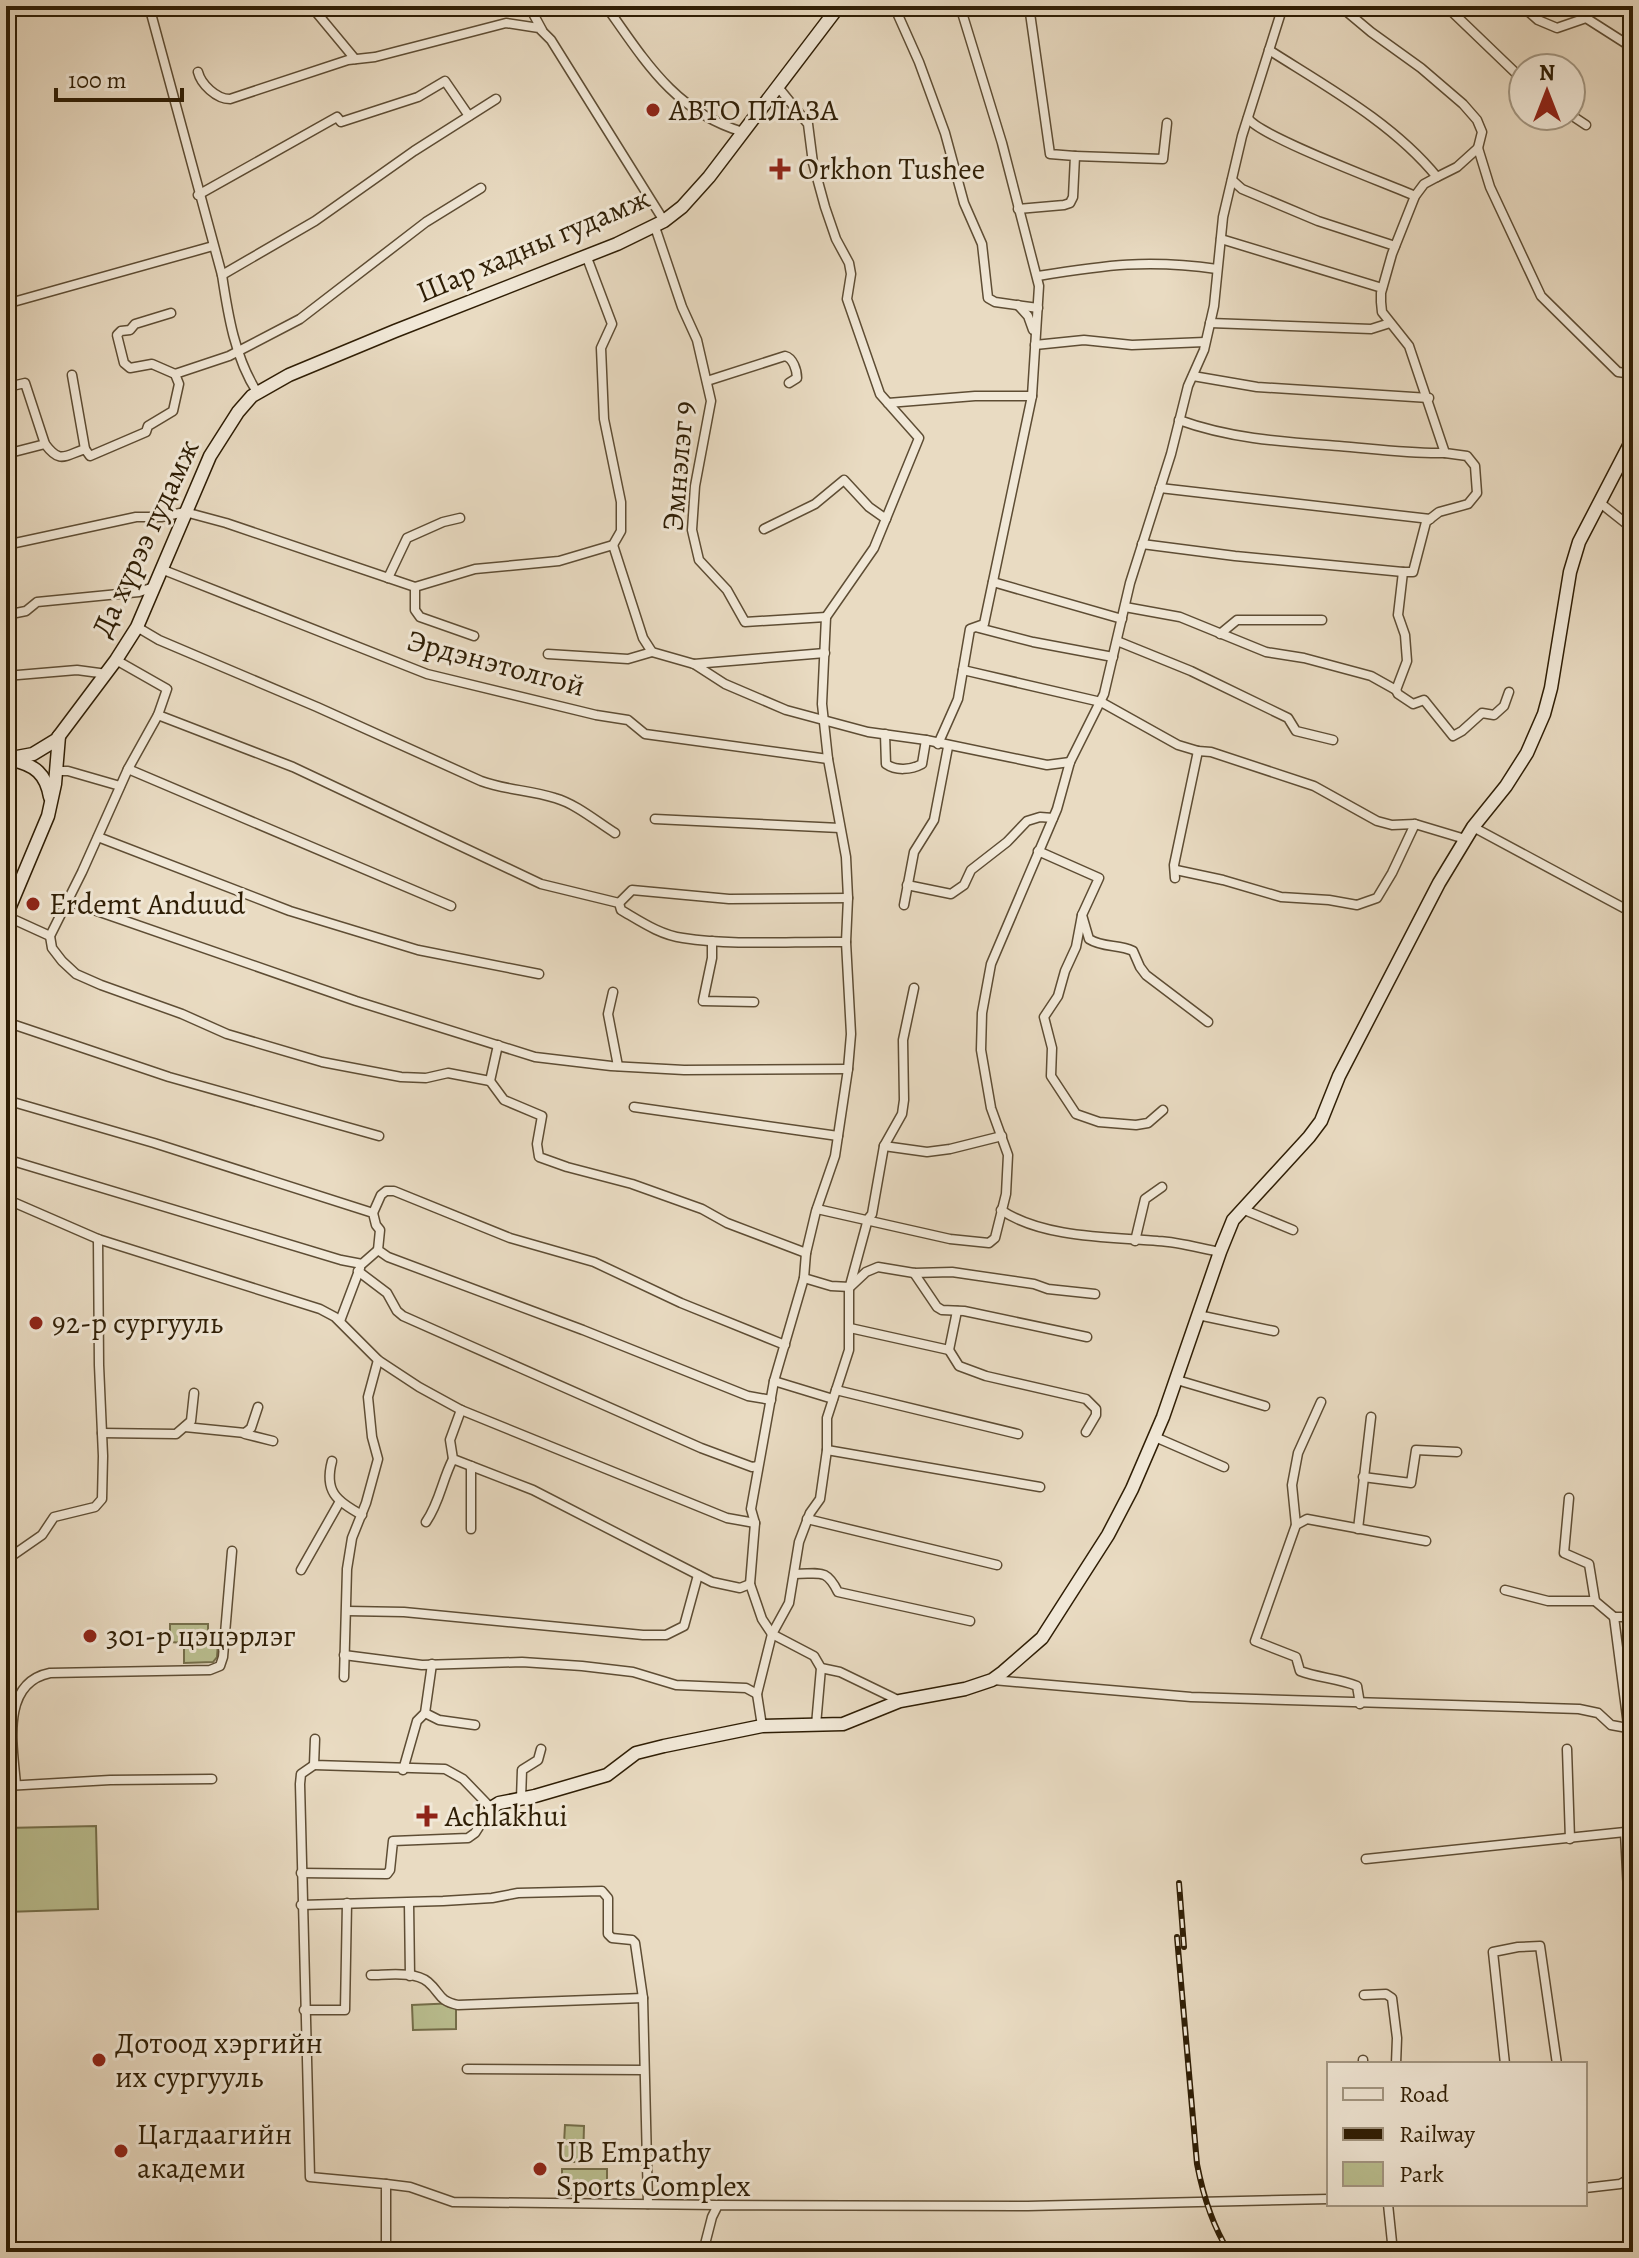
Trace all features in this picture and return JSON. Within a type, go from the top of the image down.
[{"type":"street","points":[[149,6],[222,275],[228,317],[247,376],[257,392]]},
{"type":"street","points":[[311,6],[355,59]]},
{"type":"street","name":"Эмнэлэг 9","points":[[529,6],[542,31],[590,101],[659,224],[682,307],[697,340],[711,401],[695,486],[692,530],[699,560],[727,590],[745,622],[826,617]]},
{"type":"street","points":[[606,6],[670,91],[703,115],[743,132]]},
{"type":"street","name":"Шар хадны гудамж","points":[[257,392],[289,375],[659,224],[689,199],[839,6]]},
{"type":"street","points":[[894,6],[919,62],[945,133],[964,203],[982,244],[988,298],[995,302],[1038,308]]},
{"type":"street","points":[[960,6],[1038,276],[1032,396],[984,624],[979,628]]},
{"type":"street","points":[[1029,6],[1050,154],[1163,159],[1167,123]]},
{"type":"street","points":[[817,1209],[924,1234],[989,1243],[995,1238],[1006,1194],[1008,1155],[991,1108],[981,1050],[982,1013],[991,964],[1053,818],[1070,762],[1101,702],[1142,544],[1188,386],[1210,323],[1232,180],[1283,6]]},
{"type":"street","points":[[1340,6],[1421,68],[1463,104],[1481,126],[1482,137],[1478,148],[1457,167],[1424,184],[1415,196],[1382,288],[1382,312],[1408,343],[1445,453]]},
{"type":"street","points":[[1446,6],[1507,65]]},
{"type":"street","points":[[1522,6],[1538,20],[1557,28],[1586,18],[1633,48]]},
{"type":"street","points":[[198,72],[200,82],[223,99],[230,99],[355,59],[375,57],[506,23],[532,26],[542,31]]},
{"type":"street","points":[[1269,50],[1371,117],[1413,151],[1437,177]]},
{"type":"street","points":[[198,195],[337,117],[341,122],[418,97],[445,81],[469,116]]},
{"type":"street","points":[[778,87],[808,124],[813,163],[825,207],[836,239],[849,263],[851,274],[847,299],[880,394],[919,438],[874,548],[826,617],[822,704],[828,759],[846,857],[846,942],[851,1034],[838,1136],[806,1253],[804,1278],[774,1381],[751,1509],[755,1523],[750,1584],[762,1619],[772,1634],[814,1656],[821,1668],[816,1725]]},
{"type":"street","points":[[222,275],[315,221],[414,151],[496,99]]},
{"type":"street","points":[[1248,117],[1252,125],[1278,138],[1415,196]]},
{"type":"street","points":[[1478,148],[1498,209],[1541,296],[1618,372],[1633,374]]},
{"type":"street","points":[[1018,209],[1070,203],[1075,156]]},
{"type":"street","points":[[1232,180],[1242,189],[1318,221],[1395,246]]},
{"type":"street","points":[[171,313],[135,324],[130,330],[117,335],[124,363],[130,368],[152,364],[175,374],[229,356],[300,319],[426,222],[481,188]]},
{"type":"street","points":[[1221,239],[1382,288]]},
{"type":"street","points":[[6,304],[213,246]]},
{"type":"street","points":[[6,545],[136,517],[161,517],[185,512],[415,587],[475,569],[559,561],[613,545],[621,531],[621,502],[604,419],[601,348],[612,324],[586,255]]},
{"type":"street","points":[[1038,276],[1137,262],[1217,269]]},
{"type":"street","points":[[1015,303],[1028,316],[1035,334]]},
{"type":"street","points":[[1210,323],[1371,329],[1390,323]]},
{"type":"street","points":[[1035,345],[1084,340],[1132,345],[1205,342]]},
{"type":"street","points":[[707,381],[785,356],[792,361],[797,374],[797,378],[789,383]]},
{"type":"street","points":[[72,375],[85,449],[90,456],[134,439],[173,411],[179,384],[175,374]]},
{"type":"street","points":[[1193,376],[1257,387],[1429,398]]},
{"type":"street","points":[[12,386],[25,383],[45,444],[54,456],[60,458],[85,449]]},
{"type":"street","name":"Да хүрээ гудамж","points":[[6,759],[39,752],[59,736],[107,674],[137,627],[185,512],[220,439],[238,412],[257,392]]},
{"type":"street","points":[[888,403],[975,396],[1032,396]]},
{"type":"street","points":[[1142,544],[1413,572],[1426,522],[1439,512],[1468,504],[1477,493],[1475,466],[1467,456],[1278,441],[1211,432],[1179,420]]},
{"type":"street","points":[[301,1873],[387,1874],[393,1841],[468,1838],[475,1833],[491,1808],[499,1803],[607,1775],[636,1753],[762,1726],[816,1725],[856,1720],[900,1701],[956,1691],[992,1680],[1027,1654],[1056,1617],[1122,1510],[1177,1380],[1229,1228],[1241,1209],[1321,1121],[1339,1076],[1439,883],[1473,827],[1518,770],[1544,714],[1551,688],[1574,557],[1584,529],[1623,462],[1633,438]]},
{"type":"street","points":[[6,454],[45,444]]},
{"type":"street","points":[[764,529],[815,504],[844,480],[869,507],[886,519]]},
{"type":"street","points":[[1160,488],[1430,519]]},
{"type":"street","points":[[1599,502],[1633,529]]},
{"type":"street","points":[[388,578],[407,538],[460,518]]},
{"type":"street","points":[[613,545],[643,638],[652,652]]},
{"type":"street","name":"Эрдэнэтолгой","points":[[161,569],[427,674],[628,720],[645,734],[828,759]]},
{"type":"street","points":[[1396,690],[1407,661],[1405,635],[1398,615],[1403,572]]},
{"type":"street","points":[[993,582],[1122,619]]},
{"type":"street","points":[[6,615],[26,611],[37,602],[139,592],[154,587]]},
{"type":"street","points":[[415,587],[415,610],[420,617],[474,636]]},
{"type":"street","points":[[1125,607],[1180,617],[1220,634],[1226,633],[1266,652],[1304,658],[1371,676],[1413,704],[1424,700],[1453,736],[1482,713],[1494,715],[1504,706],[1509,692]]},
{"type":"street","points":[[1220,634],[1237,620],[1322,620]]},
{"type":"street","points":[[137,627],[159,640],[481,781],[502,789],[519,789],[564,801],[615,833]]},
{"type":"street","points":[[938,744],[958,699],[970,629],[979,628],[1113,657]]},
{"type":"street","points":[[1117,641],[1191,671],[1288,718],[1296,731],[1333,740]]},
{"type":"street","points":[[548,654],[628,659],[652,652],[694,664],[725,684],[786,710],[948,747],[1047,765],[1070,762]]},
{"type":"street","points":[[694,664],[825,653]]},
{"type":"street","points":[[116,660],[167,689],[158,715],[128,769],[50,936],[52,948],[76,974],[227,1034],[354,1070],[418,1078],[448,1073],[490,1081],[504,1100],[542,1116],[537,1144],[539,1157],[632,1184],[806,1253]]},
{"type":"street","points":[[6,676],[77,670],[107,674]]},
{"type":"street","points":[[963,670],[1101,702],[1178,745],[1211,752],[1314,786],[1377,821],[1392,825],[1415,824],[1465,839]]},
{"type":"street","points":[[158,715],[293,767],[541,884],[619,903]]},
{"type":"street","points":[[885,734],[886,764],[891,767],[905,769],[922,764],[926,740]]},
{"type":"street","points":[[50,936],[6,916],[41,836],[51,804],[59,736]]},
{"type":"street","points":[[904,905],[914,852],[934,820],[948,747]]},
{"type":"street","points":[[1198,751],[1174,865],[1176,874],[1223,880],[1281,897],[1357,905],[1377,898],[1415,824]]},
{"type":"street","points":[[35,768],[39,752]]},
{"type":"street","points":[[6,759],[35,768],[47,782],[51,804]]},
{"type":"street","points":[[128,769],[451,906]]},
{"type":"street","points":[[56,771],[68,771],[120,786]]},
{"type":"street","points":[[907,885],[951,894],[964,885],[971,870],[1007,842],[1027,821],[1040,817],[1053,818]]},
{"type":"street","points":[[655,819],[840,828]]},
{"type":"street","points":[[1473,827],[1633,913]]},
{"type":"street","points":[[98,837],[290,911],[418,950],[539,974]]},
{"type":"street","points":[[1038,851],[1099,878],[1082,915],[1076,947],[1058,996],[1044,1017],[1052,1048],[1051,1076],[1071,1109],[1087,1119],[1136,1125],[1148,1123],[1163,1110]]},
{"type":"street","points":[[619,903],[632,890],[729,899],[848,898]]},
{"type":"street","points":[[68,901],[332,993],[535,1057],[618,1066],[720,1070],[848,1069]]},
{"type":"street","points":[[619,903],[621,910],[653,929],[683,938],[846,942]]},
{"type":"street","points":[[1082,915],[1089,939],[1098,945],[1123,946],[1133,951],[1146,975],[1208,1022]]},
{"type":"street","points":[[712,941],[712,958],[703,1001],[754,1002]]},
{"type":"street","points":[[762,1726],[757,1694],[772,1634],[789,1603],[799,1542],[807,1519],[820,1499],[827,1450],[827,1418],[849,1350],[850,1287],[872,1214],[884,1146],[902,1114],[903,1040],[914,988]]},
{"type":"street","points":[[613,992],[608,1014],[618,1066]]},
{"type":"street","points":[[6,1022],[183,1081],[379,1136]]},
{"type":"street","points":[[490,1081],[498,1045]]},
{"type":"street","points":[[6,1100],[154,1143],[373,1213]]},
{"type":"street","points":[[634,1107],[838,1136]]},
{"type":"street","points":[[884,1146],[927,1152],[1002,1136]]},
{"type":"street","points":[[6,1159],[360,1268],[387,1293],[403,1316],[692,1444],[752,1467],[758,1466]]},
{"type":"street","points":[[1135,1241],[1145,1199],[1162,1187]]},
{"type":"street","points":[[340,1321],[360,1268],[378,1250],[380,1230],[373,1213],[381,1195],[394,1191],[510,1238],[594,1262],[681,1303],[785,1345]]},
{"type":"street","points":[[6,1199],[98,1239],[325,1311],[340,1321],[378,1360],[461,1410],[727,1518],[755,1523]]},
{"type":"street","points":[[1241,1209],[1293,1230]]},
{"type":"street","points":[[1001,1210],[1055,1230],[1135,1241],[1160,1241],[1220,1252]]},
{"type":"street","points":[[6,1560],[42,1535],[54,1517],[100,1503],[102,1433],[98,1239]]},
{"type":"street","points":[[378,1250],[388,1257],[583,1330],[722,1387],[771,1400]]},
{"type":"street","points":[[804,1278],[842,1288],[850,1287],[866,1272],[878,1267],[914,1273],[952,1272],[1095,1294]]},
{"type":"street","points":[[914,1273],[942,1310],[1087,1337]]},
{"type":"street","points":[[957,1311],[949,1350],[959,1366],[1086,1399],[1096,1409],[1086,1432]]},
{"type":"street","points":[[1198,1315],[1274,1331]]},
{"type":"street","points":[[850,1328],[949,1350]]},
{"type":"street","points":[[344,1677],[347,1569],[352,1538],[378,1459],[372,1437],[368,1397],[378,1360]]},
{"type":"street","points":[[1177,1380],[1265,1406]]},
{"type":"street","points":[[774,1381],[1018,1434]]},
{"type":"street","points":[[102,1433],[176,1434],[191,1421],[194,1393]]},
{"type":"street","points":[[1321,1402],[1296,1463],[1292,1485],[1296,1525],[1255,1641],[1296,1657],[1300,1671],[1357,1686],[1360,1704]]},
{"type":"street","points":[[245,1433],[251,1428],[258,1407]]},
{"type":"street","points":[[426,1522],[436,1508],[445,1474],[453,1459],[450,1440],[461,1410]]},
{"type":"street","points":[[1358,1529],[1371,1417]]},
{"type":"street","points":[[185,1427],[245,1433],[273,1441]]},
{"type":"street","points":[[1155,1437],[1224,1467]]},
{"type":"street","points":[[827,1450],[1040,1487]]},
{"type":"street","points":[[1363,1477],[1411,1483],[1416,1450],[1457,1452]]},
{"type":"street","points":[[453,1459],[533,1490],[698,1575],[730,1587],[740,1588],[750,1584]]},
{"type":"street","points":[[332,1461],[329,1483],[339,1503],[362,1515]]},
{"type":"street","points":[[471,1466],[471,1529]]},
{"type":"street","points":[[1569,1498],[1564,1553],[1589,1564],[1595,1601]]},
{"type":"street","points":[[301,1570],[339,1503]]},
{"type":"street","points":[[807,1519],[997,1565]]},
{"type":"street","points":[[1296,1525],[1307,1519],[1426,1541]]},
{"type":"street","points":[[212,1779],[110,1780],[11,1786],[11,1716],[18,1694],[39,1677],[50,1673],[210,1670],[220,1666],[232,1551]]},
{"type":"street","points":[[795,1574],[826,1574],[831,1576],[838,1592],[970,1621]]},
{"type":"street","points":[[347,1611],[404,1612],[666,1635],[684,1626],[698,1575]]},
{"type":"street","points":[[1505,1590],[1548,1601],[1595,1601],[1614,1617],[1633,1617]]},
{"type":"street","points":[[1614,1617],[1633,1763]]},
{"type":"street","points":[[344,1655],[432,1664],[522,1662],[582,1666],[633,1672],[676,1685],[746,1688],[757,1694]]},
{"type":"street","points":[[403,1770],[417,1721],[425,1713],[432,1664]]},
{"type":"street","points":[[821,1668],[840,1672],[900,1701]]},
{"type":"street","points":[[992,1680],[1191,1697],[1579,1709],[1598,1713],[1611,1725],[1630,1730]]},
{"type":"street","points":[[425,1713],[439,1720],[475,1725]]},
{"type":"street","points":[[314,1765],[315,1739]]},
{"type":"street","points":[[521,1799],[522,1770],[538,1760],[541,1749]]},
{"type":"street","points":[[1567,1749],[1570,1839]]},
{"type":"street","points":[[491,1808],[463,1779],[445,1769],[314,1765],[301,1774],[301,1905],[310,2177],[410,2187],[453,2202],[1028,2206],[1327,2199]]},
{"type":"street","points":[[1366,1859],[1625,1832],[1633,1823]]},
{"type":"street","points":[[1625,1832],[1633,1991]]},
{"type":"street","points":[[301,1905],[409,1903],[492,1898],[518,1893],[602,1891],[608,1898],[608,1934],[612,1938],[635,1943],[643,1998],[648,2204]]},
{"type":"street","points":[[304,2010],[345,2010],[347,1903]]},
{"type":"street","points":[[409,1903],[410,1976]]},
{"type":"street","points":[[1505,2062],[1493,1952],[1540,1946],[1557,2062]]},
{"type":"street","points":[[371,1975],[410,1976],[427,1981],[442,2001],[458,2005],[643,1998]]},
{"type":"street","points":[[1364,1995],[1386,1994],[1392,1998],[1397,2038],[1396,2062]]},
{"type":"street","points":[[467,2069],[644,2070]]},
{"type":"street","points":[[1587,2188],[1620,2184],[1633,2177]]},
{"type":"street","points":[[386,2184],[386,2252]]},
{"type":"street","points":[[703,2252],[718,2205]]},
{"type":"street","points":[[1388,2206],[1393,2252]]},
{"type":"green space","points":[[170,1624],[208,1624],[208,1642],[218,1643],[217,1657],[213,1662],[184,1663],[184,1643],[170,1642]]},
{"type":"green space","points":[[96,1826],[98,1909],[6,1912],[6,1828]]},
{"type":"green space","points":[[456,2003],[456,2029],[413,2030],[412,2005]]},
{"type":"green space","points":[[565,2125],[584,2126],[583,2162],[563,2162]]},
{"type":"green space","points":[[562,2169],[607,2169],[607,2194],[562,2195]]},
{"type":"railway","points":[[1179,1883],[1184,1947]]},
{"type":"railway","points":[[1177,1937],[1197,2164],[1209,2210],[1229,2252]]},
{"type":"place","name":"АВТО ПЛАЗА","points":[[653,110]]},
{"type":"place","name":"Orkhon Tushee","points":[[780,169]]},
{"type":"place","name":"Erdemt Anduud","points":[[33,904]]},
{"type":"place","name":"92-р сургууль","points":[[36,1323]]},
{"type":"place","name":"301-р цэцэрлэг","points":[[90,1636]]},
{"type":"place","name":"Achlakhui","points":[[427,1816]]},
{"type":"place","name":"Дотоод хэргийн их сургууль","points":[[99,2060]]},
{"type":"place","name":"Цагдаагийн академи","points":[[121,2151]]},
{"type":"place","name":"UB Empathy Sports Complex","points":[[540,2169]]}]
